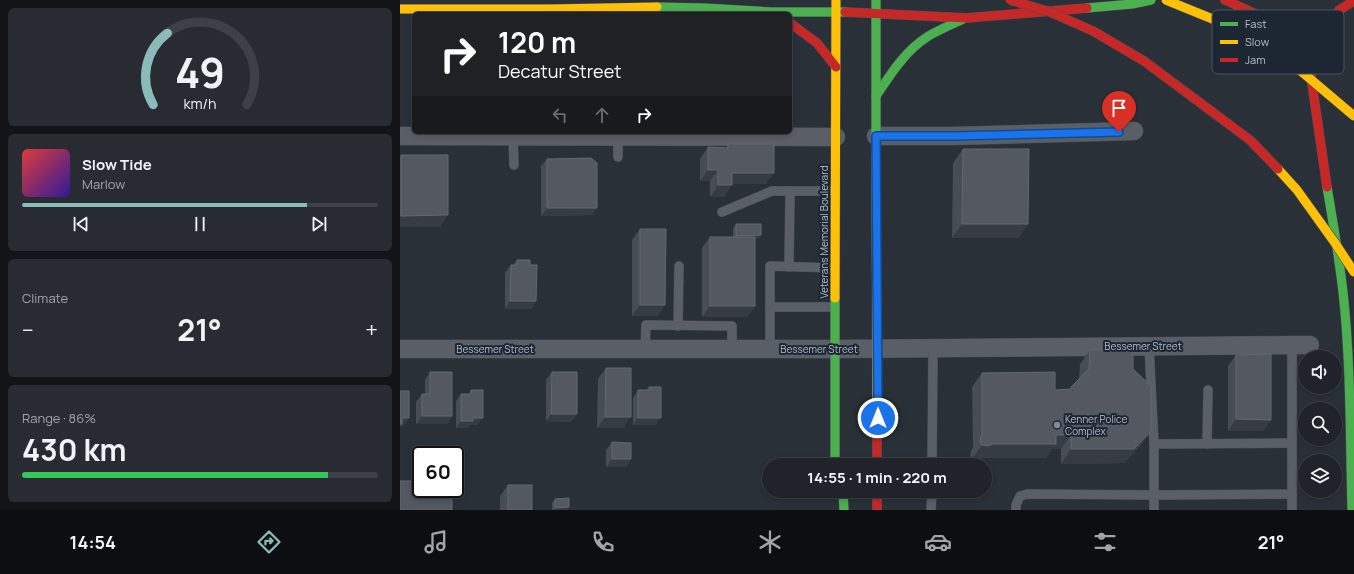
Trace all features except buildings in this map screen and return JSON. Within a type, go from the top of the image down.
[{"type":"main road","name":"Veterans Memorial Boulevard","points":[[834,458],[836,0]]},
{"type":"main road","points":[[876,0],[877,458]]},
{"type":"main road","points":[[1010,0],[1050,12],[1086,28],[1144,61],[1250,140],[1297,190],[1336,243],[1354,272]]},
{"type":"main road","points":[[792,12],[835,11],[876,12],[966,18],[1010,16],[1132,4],[1150,0]]},
{"type":"main road","points":[[1166,0],[1212,19]]},
{"type":"main road","points":[[1225,0],[1247,10]]},
{"type":"main road","points":[[1339,10],[1354,1]]},
{"type":"main road","points":[[400,9],[551,9],[646,7],[758,12]]},
{"type":"main road","points":[[876,96],[897,66],[917,44],[934,33],[966,18]]},
{"type":"main road","points":[[792,24],[817,43],[836,67]]},
{"type":"main road","points":[[1304,74],[1354,116]]},
{"type":"main road","points":[[1311,74],[1342,284],[1347,328],[1352,510]]},
{"type":"main road","points":[[835,412],[839,458]]},
{"type":"main road","points":[[834,498],[834,504]]},
{"type":"main road","points":[[843,498],[844,510]]},
{"type":"main road","points":[[877,498],[877,510]]},
{"type":"street","points":[[876,136],[954,136],[1134,131]]},
{"type":"street","points":[[400,136],[420,134],[476,134],[513,136],[576,134],[702,141],[756,142],[836,137]]},
{"type":"street","name":"Bessemer Street","points":[[400,349],[835,349],[1310,345]]},
{"type":"lane","points":[[513,136],[514,164]]},
{"type":"lane","points":[[618,136],[618,157]]},
{"type":"lane","points":[[722,212],[772,191],[836,191]]},
{"type":"lane","points":[[789,267],[790,191]]},
{"type":"lane","points":[[678,326],[679,266]]},
{"type":"lane","points":[[770,349],[770,266],[835,268]]},
{"type":"lane","points":[[770,307],[835,307]]},
{"type":"lane","points":[[645,349],[646,325],[732,326],[732,349]]},
{"type":"lane","points":[[1292,345],[1292,510]]},
{"type":"lane","points":[[1149,346],[1154,444],[1154,510]]},
{"type":"lane","points":[[932,348],[932,458]]},
{"type":"lane","points":[[1207,444],[1208,390]]},
{"type":"lane","points":[[1154,444],[1292,443]]},
{"type":"lane","points":[[1016,510],[1016,505],[1020,496],[1027,494],[1292,494]]},
{"type":"lane","points":[[931,510],[932,498]]},
{"type":"traffic: fast","points":[[876,0],[876,155]]},
{"type":"traffic: fast","points":[[1087,8],[1132,4],[1151,0]]},
{"type":"traffic: fast","points":[[657,7],[772,12],[845,12]]},
{"type":"traffic: fast","points":[[876,96],[898,64],[912,49],[931,34],[963,19]]},
{"type":"traffic: fast","points":[[1327,187],[1340,266],[1346,319],[1349,374],[1352,510]]},
{"type":"traffic: fast","points":[[835,298],[835,458]]},
{"type":"traffic: fast","points":[[843,498],[844,510]]},
{"type":"traffic: slow","points":[[835,298],[836,0]]},
{"type":"traffic: slow","points":[[1166,0],[1212,19]]},
{"type":"traffic: slow","points":[[400,9],[657,7]]},
{"type":"traffic: slow","points":[[1304,74],[1354,116]]},
{"type":"traffic: slow","points":[[876,155],[877,404]]},
{"type":"traffic: slow","points":[[1278,169],[1297,190],[1354,272]]},
{"type":"traffic: jam","points":[[1010,0],[1050,12],[1093,31],[1144,61],[1250,140],[1278,169]]},
{"type":"traffic: jam","points":[[1225,0],[1246,10]]},
{"type":"traffic: jam","points":[[1339,10],[1354,1]]},
{"type":"traffic: jam","points":[[845,12],[966,18],[1087,8]]},
{"type":"traffic: jam","points":[[792,24],[817,43],[836,67]]},
{"type":"traffic: jam","points":[[1311,74],[1327,187]]},
{"type":"traffic: jam","points":[[877,404],[877,458]]},
{"type":"traffic: jam","points":[[877,498],[877,510]]},
{"type":"place","name":"Kenner Police Complex","points":[[1057,425]]},
{"type":"route","points":[[878,418],[876,136],[954,136],[1119,132]]}]
